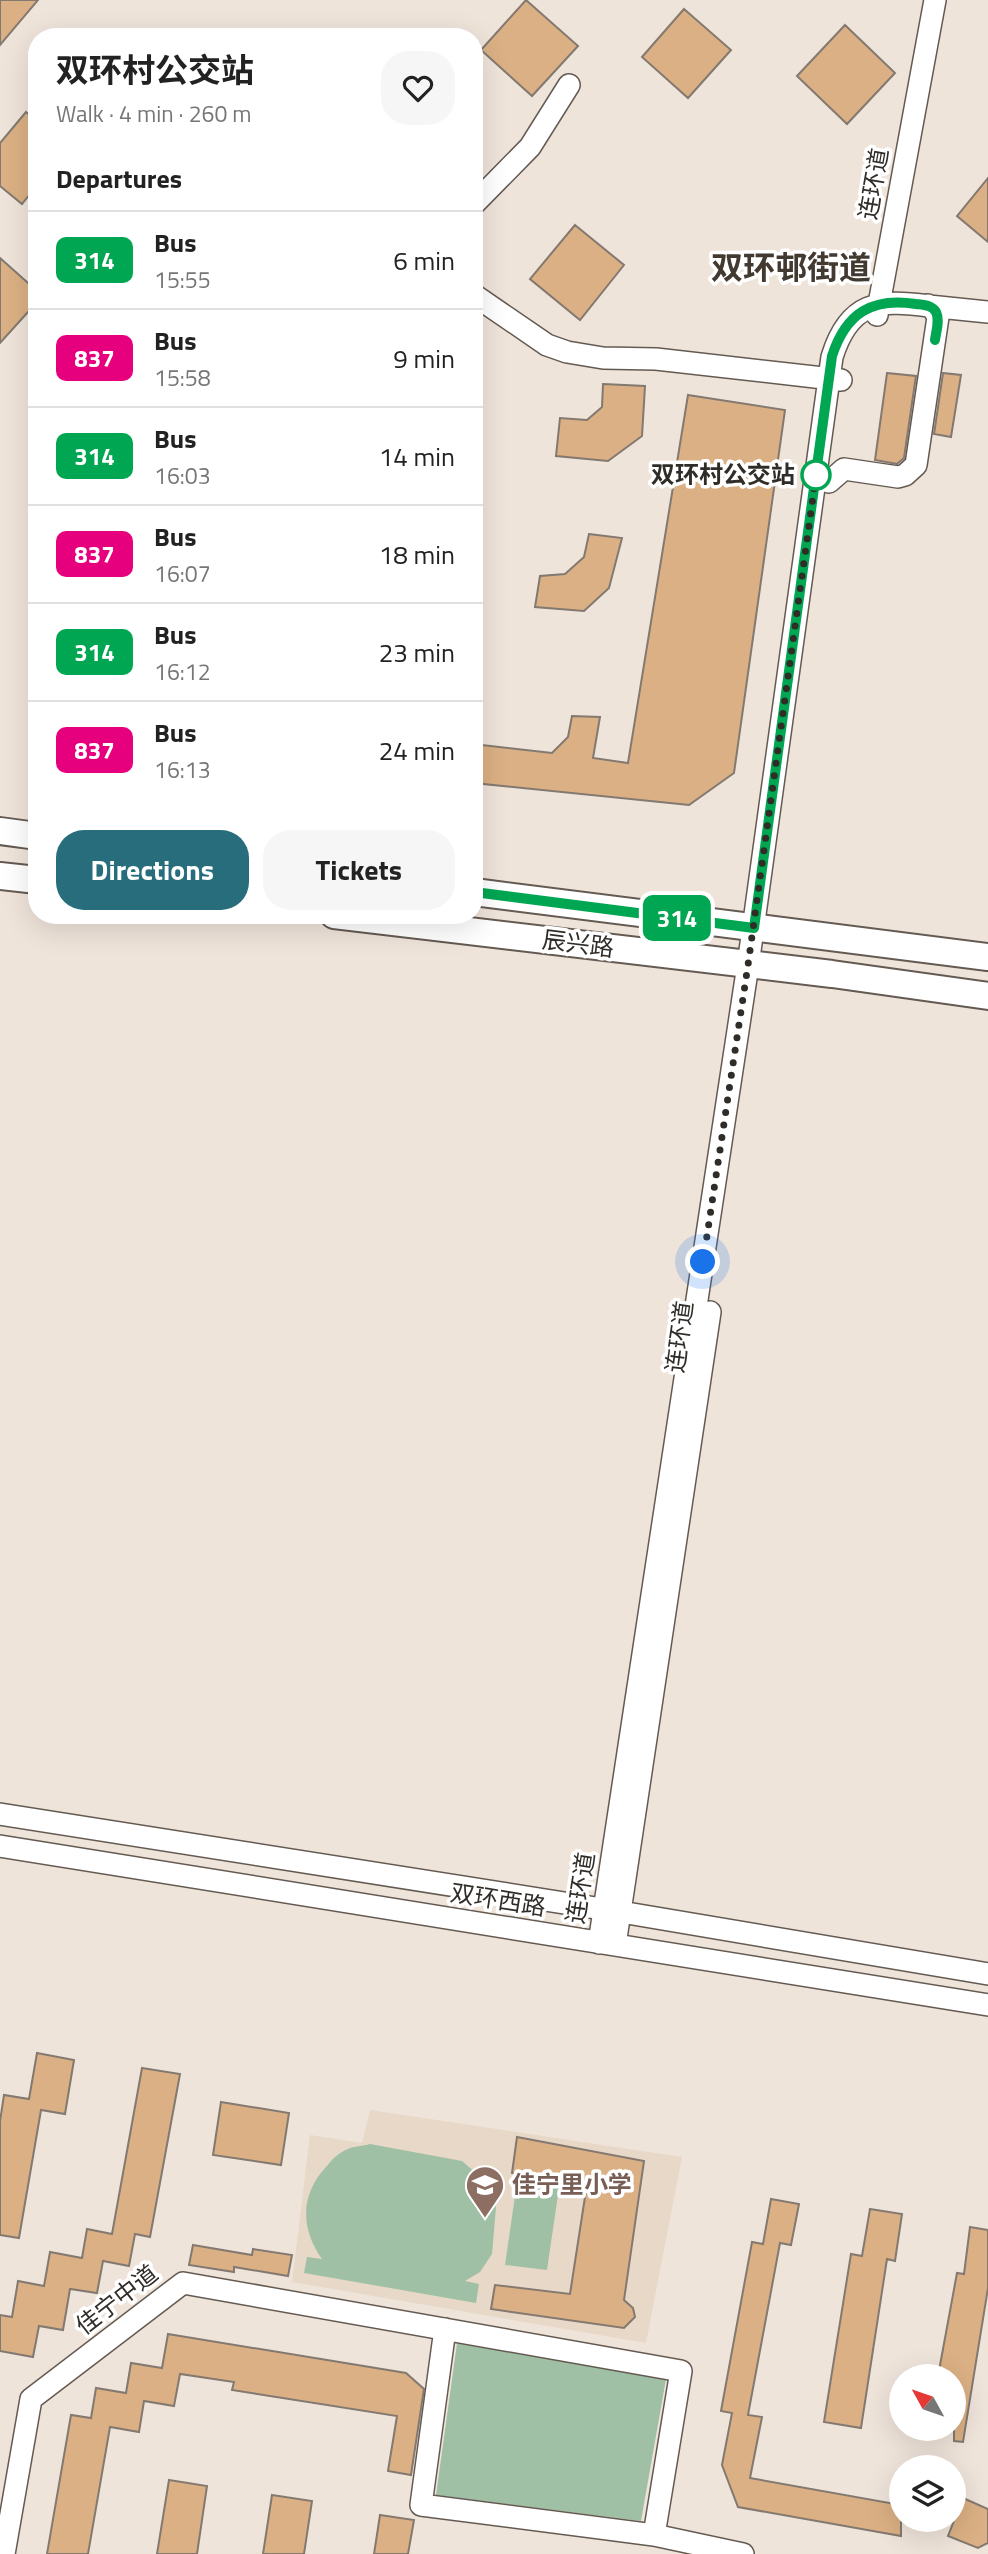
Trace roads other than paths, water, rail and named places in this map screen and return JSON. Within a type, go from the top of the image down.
[{"type":"main road","points":[[0,831],[28,835]]},
{"type":"main road","points":[[0,876],[28,879]]},
{"type":"main road","name":"辰兴路","points":[[483,893],[988,957]]},
{"type":"main road","name":"辰兴路","points":[[410,924],[988,996]]},
{"type":"street","name":"连环道","points":[[878,310],[935,0]]},
{"type":"street","points":[[483,195],[530,147],[569,85]]},
{"type":"street","points":[[483,301],[547,345],[567,352],[603,358],[656,359],[836,379]]},
{"type":"street","points":[[760,928],[836,379],[832,356],[845,327],[864,310],[878,310],[902,302],[933,312],[988,322]]},
{"type":"street","points":[[933,312],[988,312]]},
{"type":"street","points":[[829,482],[844,469],[898,477],[910,472],[916,465],[933,312]]},
{"type":"street","name":"连环道","points":[[607,1944],[829,482],[836,379]]},
{"type":"street","name":"双环西路","points":[[0,1814],[988,1974]]},
{"type":"street","name":"双环西路","points":[[0,1846],[988,2005]]},
{"type":"street","name":"佳宁中道","points":[[4,2554],[31,2399],[183,2283],[681,2371],[654,2535]]},
{"type":"street","points":[[444,2329],[421,2505],[654,2535],[743,2554]]},
{"type":"place","name":"双环村公交站","points":[[816,475]]},
{"type":"place","name":"佳宁里小学","points":[[485,2219]]},
{"type":"district","name":"双环邨街道","points":[[791,268]]}]
